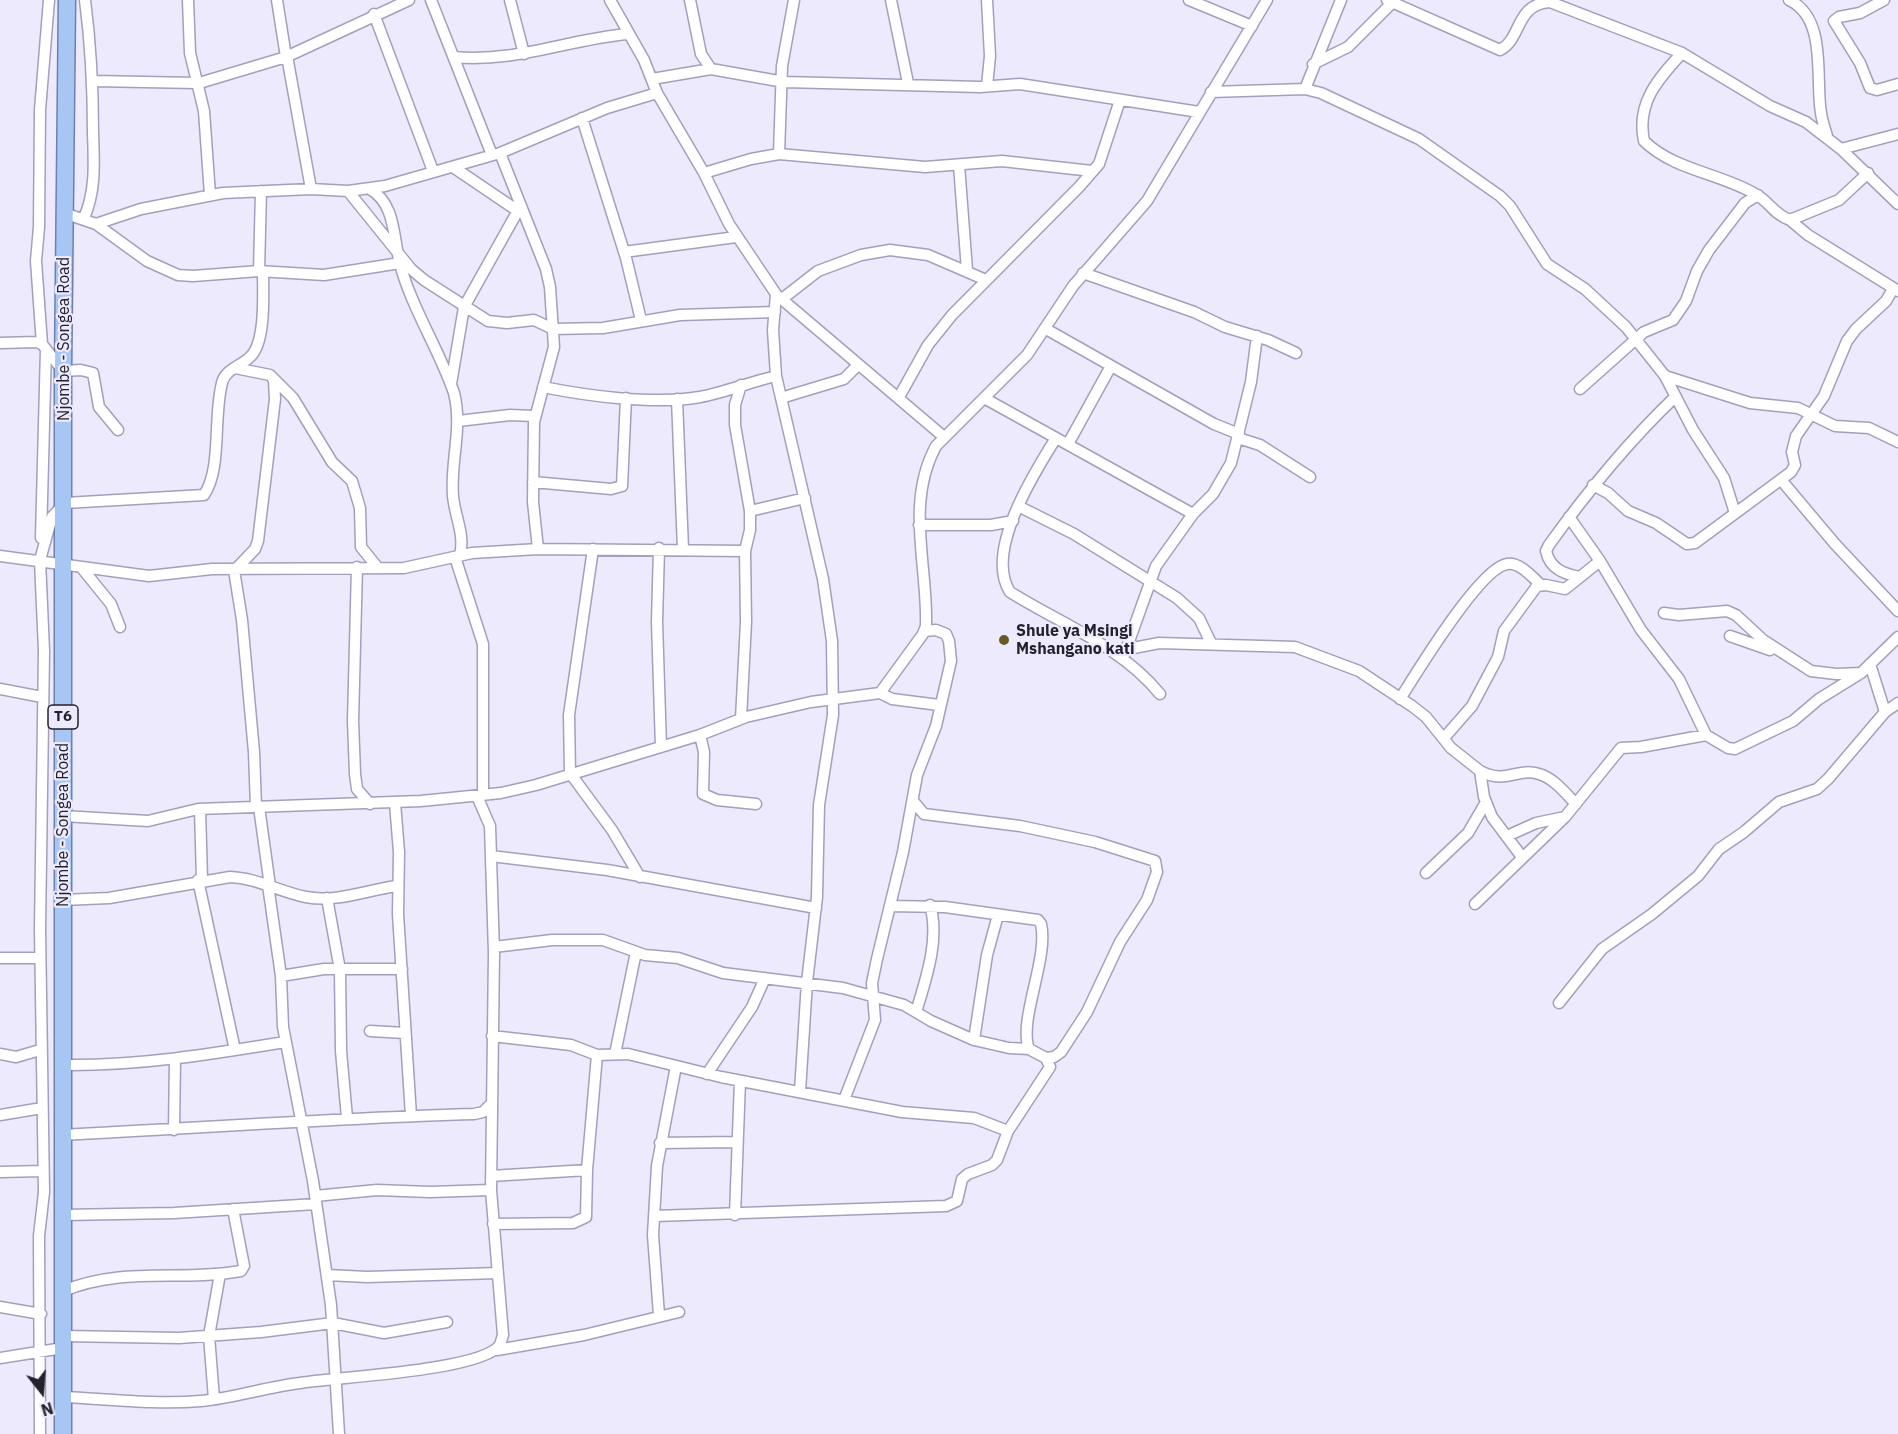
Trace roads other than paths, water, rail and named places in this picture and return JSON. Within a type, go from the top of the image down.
[{"type":"highway","name":"Njombe - Songea Road","points":[[63,1434],[65,503],[63,371],[67,0]]},
{"type":"street","points":[[40,1434],[39,1236],[44,1204],[40,958],[44,641],[39,600],[44,347],[36,261],[39,227],[39,110],[49,0]]},
{"type":"street","points":[[84,218],[93,192],[93,81],[85,0]]},
{"type":"street","points":[[188,0],[190,53],[205,119],[210,195]]},
{"type":"street","points":[[277,0],[311,189]]},
{"type":"street","points":[[93,81],[196,84],[286,56],[409,0]]},
{"type":"street","points":[[431,0],[549,278],[554,347],[534,416],[533,482],[538,549]]},
{"type":"street","points":[[510,0],[524,54]]},
{"type":"street","points":[[610,0],[652,79],[657,93],[704,173],[736,237],[779,297],[944,436]]},
{"type":"street","points":[[690,0],[701,54],[711,69]]},
{"type":"street","points":[[779,154],[785,42],[794,0]]},
{"type":"street","points":[[891,0],[909,83]]},
{"type":"street","points":[[987,0],[990,56],[987,86]]},
{"type":"street","points":[[1189,0],[1252,26]]},
{"type":"street","points":[[880,693],[924,631],[926,601],[919,525],[930,458],[944,436],[1027,355],[1083,273],[1147,201],[1267,0]]},
{"type":"street","points":[[1305,89],[1313,64],[1341,0]]},
{"type":"street","points":[[1789,0],[1803,11],[1814,33],[1821,113],[1827,136]]},
{"type":"street","points":[[1884,0],[1860,13],[1839,17],[1834,21],[1860,63],[1870,88],[1877,90],[1898,84]]},
{"type":"street","points":[[1313,64],[1348,47],[1390,1],[1500,50],[1506,47],[1527,13],[1541,3],[1550,2],[1682,53],[1770,106],[1806,122],[1827,136],[1898,204]]},
{"type":"street","points":[[374,14],[434,171]]},
{"type":"street","points":[[454,57],[494,59],[606,36],[628,34]]},
{"type":"street","points":[[1593,485],[1608,493],[1628,511],[1656,523],[1691,545],[1782,480],[1795,465],[1792,445],[1824,396],[1847,341],[1856,329],[1896,290],[1808,235],[1790,220],[1767,206],[1758,195],[1673,160],[1652,149],[1644,141],[1642,111],[1648,96],[1658,79],[1682,53]]},
{"type":"street","points":[[652,79],[711,69],[784,82],[987,86],[1020,84],[1199,112]]},
{"type":"street","points":[[1211,92],[1305,89],[1321,93],[1394,125],[1440,152],[1500,196],[1510,206],[1547,264],[1594,297],[1635,339],[1665,376],[1693,430],[1724,478],[1735,513]]},
{"type":"street","points":[[96,224],[141,209],[210,195],[311,189],[348,191],[370,189],[496,154],[582,118],[657,93]]},
{"type":"street","points":[[899,397],[928,345],[952,315],[1079,188],[1099,164],[1120,100]]},
{"type":"street","points":[[582,118],[624,252],[641,320]]},
{"type":"street","points":[[1841,149],[1898,134]]},
{"type":"street","points":[[704,173],[751,159],[779,154],[926,167],[1002,161],[1092,171]]},
{"type":"street","points":[[959,165],[966,270]]},
{"type":"street","points":[[453,167],[519,209]]},
{"type":"street","points":[[1790,220],[1839,200],[1868,173]]},
{"type":"street","points":[[370,189],[385,202],[399,258],[451,384],[459,411],[453,494],[463,533],[457,556],[483,644],[480,795],[487,815],[491,856],[494,947],[490,1105],[491,1190],[503,1335],[496,1350]]},
{"type":"street","points":[[41,551],[52,518],[65,503],[204,495],[214,475],[215,430],[222,382],[235,368],[253,355],[260,339],[261,191]]},
{"type":"street","points":[[348,191],[399,258],[424,280],[488,321],[507,323],[534,320],[553,328],[615,327],[641,320],[680,315],[775,312]]},
{"type":"street","points":[[1580,389],[1635,339],[1678,315],[1709,250],[1745,204],[1758,195]]},
{"type":"street","points":[[451,384],[464,307],[519,209]]},
{"type":"street","points":[[64,213],[96,224],[147,261],[178,275],[261,271],[324,275],[399,258]]},
{"type":"street","points":[[624,252],[736,237]]},
{"type":"street","points":[[800,1091],[807,982],[816,908],[819,805],[830,743],[833,698],[832,641],[823,579],[776,376],[773,330],[775,312],[779,297],[818,272],[877,252],[915,252],[966,270],[986,280]]},
{"type":"street","points":[[1083,273],[1257,336],[1296,353]]},
{"type":"street","points":[[1046,329],[1214,424],[1260,445],[1310,477]]},
{"type":"street","points":[[1125,653],[1156,566],[1193,514],[1223,479],[1231,463],[1251,382],[1257,336]]},
{"type":"street","points":[[0,343],[44,347],[63,371],[81,370],[93,373],[99,407],[118,430]]},
{"type":"street","points":[[781,398],[844,379],[858,365]]},
{"type":"street","points":[[1068,444],[1111,366]]},
{"type":"street","points":[[235,368],[270,375],[294,398],[324,452],[352,481],[360,508],[361,547],[378,568]]},
{"type":"street","points":[[235,569],[255,549],[260,534],[273,429],[274,385],[270,375]]},
{"type":"street","points":[[543,387],[581,394],[677,399],[701,397],[776,376]]},
{"type":"street","points":[[1665,376],[1750,403],[1791,407],[1835,426],[1869,428],[1898,442]]},
{"type":"street","points":[[741,385],[735,405],[735,425],[750,511],[750,530],[745,550],[746,621],[741,719]]},
{"type":"street","points":[[1580,577],[1560,571],[1547,559],[1546,551],[1593,485],[1651,419],[1675,397]]},
{"type":"street","points":[[533,482],[611,489],[622,486],[626,398]]},
{"type":"street","points":[[984,398],[1193,514]]},
{"type":"street","points":[[677,399],[683,549]]},
{"type":"street","points":[[458,421],[510,415],[534,416]]},
{"type":"street","points":[[1056,438],[1018,506],[1013,521],[1002,571],[1004,582],[1010,592],[1113,652],[1125,653],[1159,643],[1295,647],[1359,671],[1426,717],[1451,748],[1480,771],[1500,778],[1527,773],[1539,774],[1548,778],[1576,804]]},
{"type":"street","points":[[1782,480],[1835,544],[1898,611]]},
{"type":"street","points":[[750,511],[804,498]]},
{"type":"street","points":[[1018,506],[1074,534],[1193,610],[1206,628],[1211,643]]},
{"type":"street","points":[[1569,517],[1600,561],[1641,630],[1688,694],[1706,735],[1721,745],[1735,749],[1793,721],[1819,699],[1861,673],[1898,637]]},
{"type":"street","points":[[919,525],[992,525],[1013,521]]},
{"type":"street","points":[[41,551],[64,525]]},
{"type":"street","points":[[658,548],[657,622],[661,747]]},
{"type":"street","points":[[0,556],[41,551],[64,566],[148,576],[200,570],[420,566],[457,556],[538,549],[745,550]]},
{"type":"street","points":[[593,549],[569,715],[570,773],[625,849],[640,877]]},
{"type":"street","points":[[1400,699],[1469,596],[1490,572],[1509,563],[1517,566],[1541,585],[1562,590],[1600,561]]},
{"type":"street","points":[[81,567],[111,604],[120,627]]},
{"type":"street","points":[[357,567],[354,721],[356,785],[358,791],[370,804]]},
{"type":"street","points":[[235,569],[255,752],[258,807],[281,976],[281,1009],[285,1042],[316,1200],[333,1323],[334,1379],[339,1434]]},
{"type":"street","points":[[1444,738],[1477,698],[1498,657],[1504,630],[1537,586],[1541,585]]},
{"type":"street","points":[[1664,613],[1679,615],[1727,611],[1736,615],[1763,640],[1817,674],[1861,673]]},
{"type":"street","points":[[844,1100],[875,1020],[872,983],[917,775],[936,726],[951,661],[949,641],[942,631],[924,631]]},
{"type":"street","points":[[1730,636],[1773,651],[1785,652]]},
{"type":"street","points":[[1125,653],[1160,694]]},
{"type":"street","points":[[1870,664],[1885,711]]},
{"type":"street","points":[[0,689],[42,697]]},
{"type":"street","points":[[63,816],[137,821],[200,809],[370,804],[480,795],[525,788],[700,735],[741,719],[833,698],[880,693],[892,699],[939,705]]},
{"type":"street","points":[[1559,1003],[1602,949],[1652,914],[1698,876],[1729,840],[1744,832],[1779,802],[1817,789],[1828,780],[1885,711],[1898,703]]},
{"type":"street","points":[[700,735],[704,752],[703,794],[717,800],[756,804]]},
{"type":"street","points":[[1474,904],[1565,817],[1621,747],[1641,747],[1706,735]]},
{"type":"street","points":[[1480,771],[1486,802],[1492,818],[1522,857]]},
{"type":"street","points":[[347,804],[356,785]]},
{"type":"street","points":[[913,801],[924,814],[1020,826],[1095,842],[1155,861],[1157,872],[1147,900],[1120,942],[1092,1003],[1061,1052],[1054,1057],[1046,1058]]},
{"type":"street","points":[[395,802],[399,852],[397,886],[411,1116]]},
{"type":"street","points":[[1426,873],[1468,833],[1486,802]]},
{"type":"street","points":[[200,809],[200,880],[235,1050]]},
{"type":"street","points":[[1507,836],[1536,823],[1565,817]]},
{"type":"street","points":[[491,856],[640,877],[816,908]]},
{"type":"street","points":[[63,900],[110,898],[200,880],[244,878],[305,897],[327,898],[397,886]]},
{"type":"street","points":[[327,898],[339,970],[341,1051],[346,1118]]},
{"type":"street","points":[[890,906],[930,905],[1038,920],[1041,924],[1037,981],[1026,1036],[1029,1049]]},
{"type":"street","points":[[916,1012],[932,942],[934,926],[930,905]]},
{"type":"street","points":[[974,1040],[987,955],[998,915]]},
{"type":"street","points":[[494,947],[585,939],[603,940],[636,952],[678,958],[723,973],[843,988],[904,1005],[974,1040],[1009,1048],[1029,1049],[1046,1058],[1051,1064],[1049,1071],[1008,1131],[997,1160],[992,1165],[968,1174],[962,1179],[957,1201],[953,1204],[735,1215],[655,1216]]},
{"type":"street","points":[[615,1054],[636,952]]},
{"type":"street","points":[[0,958],[40,958]]},
{"type":"street","points":[[281,976],[324,969],[402,969]]},
{"type":"street","points":[[707,1074],[752,1007],[765,978]]},
{"type":"street","points":[[370,1031],[405,1033]]},
{"type":"street","points":[[492,1036],[571,1045],[597,1055],[615,1054],[651,1058],[707,1074],[911,1114],[974,1118],[1008,1131]]},
{"type":"street","points":[[63,1065],[118,1064],[175,1059],[285,1042]]},
{"type":"street","points":[[0,1054],[16,1056],[40,1050]]},
{"type":"street","points":[[493,1224],[583,1221],[587,1206],[587,1170],[597,1055]]},
{"type":"street","points":[[174,1130],[175,1059]]},
{"type":"street","points":[[659,1315],[653,1235],[660,1143],[676,1066]]},
{"type":"street","points":[[735,1215],[740,1081]]},
{"type":"street","points":[[63,1135],[300,1123],[346,1118],[480,1114],[490,1105]]},
{"type":"street","points":[[0,1115],[42,1108]]},
{"type":"street","points":[[660,1143],[736,1142]]},
{"type":"street","points":[[491,1176],[570,1173],[587,1170]]},
{"type":"street","points":[[0,1172],[42,1171]]},
{"type":"street","points":[[63,1215],[232,1209],[316,1200],[377,1190],[430,1192],[491,1190]]},
{"type":"street","points":[[63,1291],[79,1284],[124,1275],[220,1274],[243,1270],[232,1209]]},
{"type":"street","points":[[327,1275],[367,1277],[498,1273]]},
{"type":"street","points":[[214,1398],[209,1336],[220,1274]]},
{"type":"street","points":[[0,1307],[41,1314]]},
{"type":"street","points":[[63,1397],[184,1402],[334,1379],[381,1376],[429,1368],[496,1350],[584,1335],[679,1312]]},
{"type":"street","points":[[0,1358],[41,1351],[63,1342],[209,1336],[333,1323],[384,1333],[447,1322]]},
{"type":"place","name":"Shule ya Msingi Mshangano kati","points":[[1004,640]]}]
